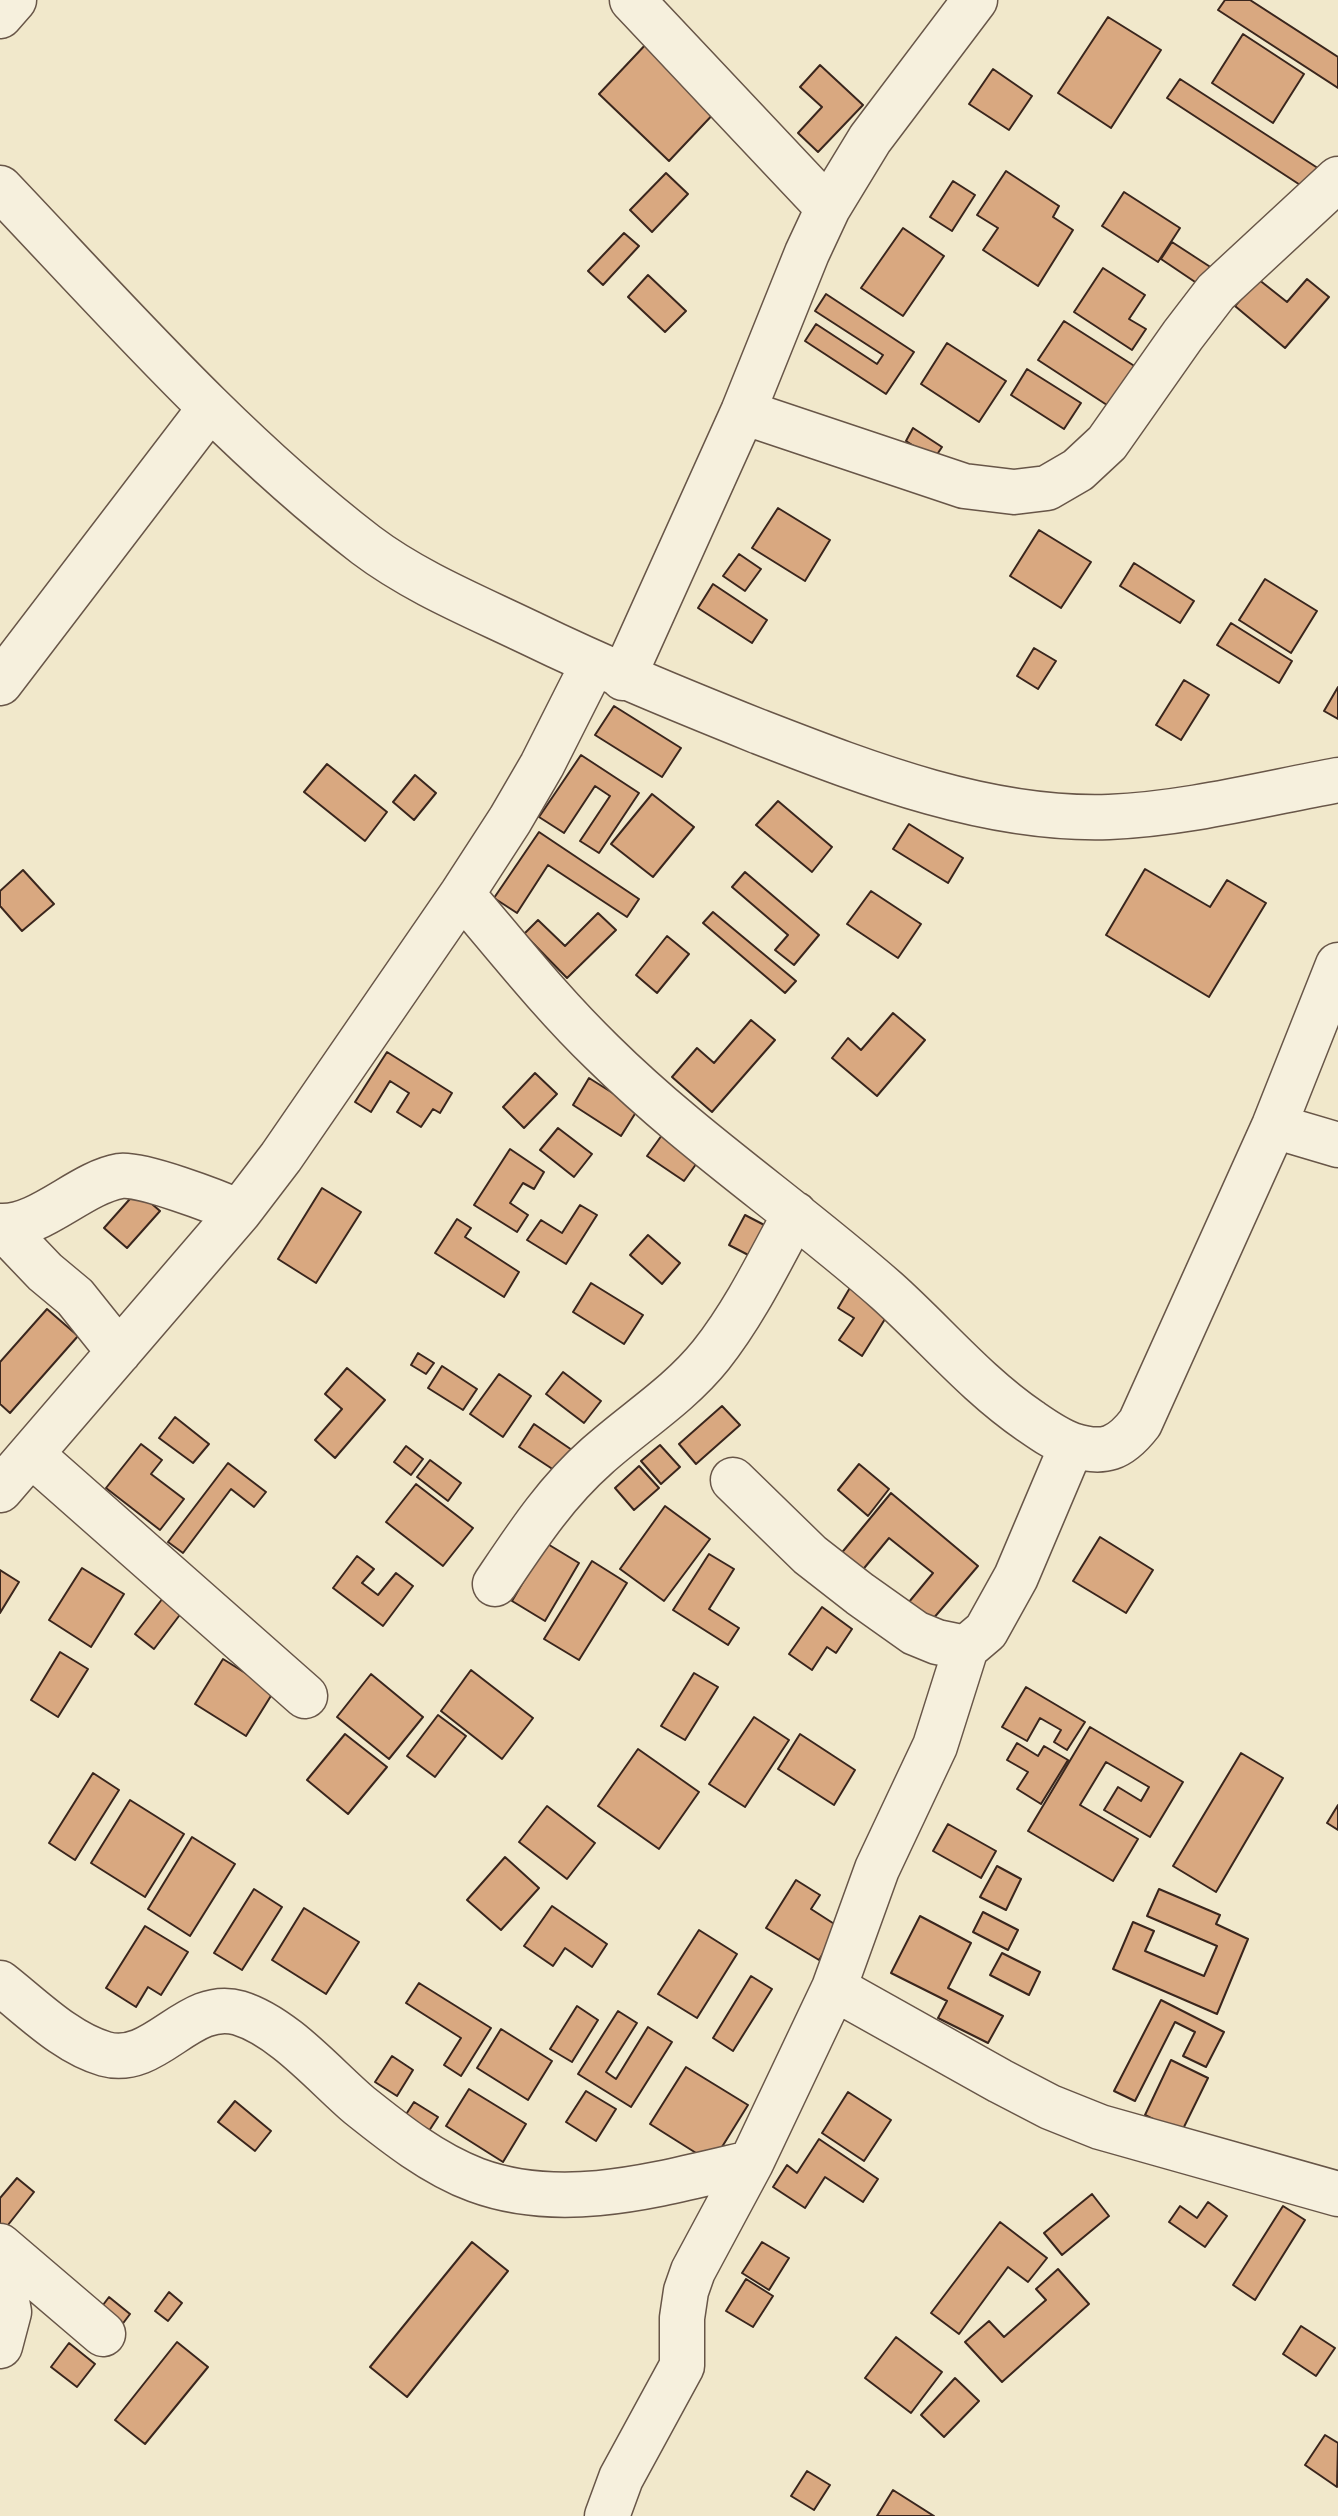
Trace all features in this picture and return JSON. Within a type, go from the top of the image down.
[{"type":"street","points":[[0,16],[14,0]]},
{"type":"street","points":[[632,0],[828,208]]},
{"type":"street","points":[[0,1490],[239,1212],[290,1144],[462,894],[542,765],[608,671],[743,412],[828,208],[870,139],[975,0]]},
{"type":"street","points":[[743,412],[964,486],[1014,492],[1047,488],[1078,470],[1107,443],[1216,292],[1338,179]]},
{"type":"street","points":[[0,188],[210,408],[370,548],[430,585],[608,671],[863,772],[1043,815],[1108,817],[1160,812],[1338,780]]},
{"type":"street","points":[[0,683],[210,408]]},
{"type":"street","points":[[462,894],[551,1000],[604,1055],[728,1163],[888,1292],[971,1374],[1013,1409],[1049,1434],[1072,1445],[1102,1451],[1130,1437],[1140,1423],[1274,1126],[1338,965]]},
{"type":"street","points":[[1274,1126],[1338,1145]]},
{"type":"street","points":[[1,1226],[22,1223],[122,1176],[212,1200],[239,1212]]},
{"type":"street","points":[[495,1584],[545,1510],[571,1481],[652,1412],[709,1356],[761,1279],[795,1214]]},
{"type":"street","points":[[1,1226],[45,1272],[75,1297],[119,1352]]},
{"type":"street","points":[[607,2516],[621,2478],[682,2366],[682,2318],[693,2271],[751,2163],[834,1988],[877,1869],[935,1746],[966,1648],[986,1631],[1016,1577],[1072,1445]]},
{"type":"street","points":[[32,1455],[305,1696]]},
{"type":"street","points":[[733,1480],[810,1555],[860,1594],[915,1633],[937,1642],[966,1648]]},
{"type":"street","points":[[0,1983],[68,2036],[103,2054],[121,2057],[140,2054],[195,2019],[214,2013],[234,2011],[254,2018],[276,2031],[407,2142],[445,2166],[477,2180],[518,2191],[595,2193],[645,2187],[751,2163]]},
{"type":"street","points":[[834,1988],[1050,2107],[1100,2127],[1338,2194]]},
{"type":"street","points":[[0,2246],[103,2334]]},
{"type":"street","points":[[0,2263],[9,2312],[0,2346]]},
{"type":"building","points":[[1225,0],[1250,0],[1338,57],[1338,88],[1218,10]]},
{"type":"building","points":[[1108,17],[1161,50],[1111,128],[1058,93]]},
{"type":"building","points":[[1243,34],[1304,74],[1273,123],[1212,83]]},
{"type":"building","points":[[648,42],[718,109],[669,161],[599,94]]},
{"type":"building","points":[[820,65],[863,105],[818,152],[798,133],[822,107],[800,87]]},
{"type":"building","points":[[993,69],[1032,96],[1009,130],[969,104]]},
{"type":"building","points":[[1180,79],[1327,174],[1314,194],[1167,98]]},
{"type":"building","points":[[1006,171],[1059,206],[1053,217],[1073,230],[1038,286],[983,250],[998,228],[977,215]]},
{"type":"building","points":[[666,173],[688,194],[652,232],[630,210]]},
{"type":"building","points":[[953,181],[975,195],[952,231],[930,217]]},
{"type":"building","points":[[1124,192],[1180,228],[1158,262],[1102,226]]},
{"type":"building","points":[[903,228],[944,256],[903,316],[861,288]]},
{"type":"building","points":[[624,233],[639,246],[603,285],[588,271]]},
{"type":"building","points":[[1172,242],[1215,270],[1204,288],[1161,259]]},
{"type":"building","points":[[1103,268],[1145,295],[1129,319],[1146,329],[1132,350],[1074,312]]},
{"type":"building","points":[[648,275],[686,311],[665,332],[628,297]]},
{"type":"building","points":[[1258,279],[1287,302],[1307,279],[1329,297],[1285,348],[1235,306]]},
{"type":"building","points":[[826,294],[914,352],[886,394],[805,341],[816,324],[877,364],[883,355],[815,311]]},
{"type":"building","points":[[1064,321],[1136,367],[1110,407],[1038,360]]},
{"type":"building","points":[[947,343],[1006,381],[979,422],[921,384]]},
{"type":"building","points":[[1027,369],[1081,403],[1064,429],[1011,395]]},
{"type":"building","points":[[913,428],[942,447],[934,459],[906,441]]},
{"type":"building","points":[[778,508],[830,540],[805,581],[752,548]]},
{"type":"building","points":[[1039,530],[1091,562],[1061,608],[1010,576]]},
{"type":"building","points":[[739,554],[761,569],[745,591],[723,576]]},
{"type":"building","points":[[1134,563],[1194,601],[1180,623],[1120,586]]},
{"type":"building","points":[[1265,579],[1317,611],[1291,653],[1239,620]]},
{"type":"building","points":[[713,584],[767,620],[752,643],[698,608]]},
{"type":"building","points":[[1231,623],[1292,661],[1279,683],[1217,645]]},
{"type":"building","points":[[1034,648],[1056,661],[1038,689],[1017,676]]},
{"type":"building","points":[[1184,680],[1209,695],[1181,740],[1156,725]]},
{"type":"building","points":[[1338,687],[1338,719],[1324,711]]},
{"type":"building","points":[[614,706],[681,748],[662,777],[595,735]]},
{"type":"building","points":[[581,755],[639,793],[599,853],[580,841],[610,796],[595,786],[564,833],[539,817]]},
{"type":"building","points":[[327,764],[387,812],[365,841],[304,792]]},
{"type":"building","points":[[415,775],[436,793],[414,820],[393,802]]},
{"type":"building","points":[[652,794],[694,827],[653,877],[611,844]]},
{"type":"building","points":[[778,801],[832,847],[812,872],[756,825]]},
{"type":"building","points":[[909,824],[963,858],[948,883],[893,849]]},
{"type":"building","points":[[539,832],[639,899],[627,917],[548,865],[517,913],[494,898]]},
{"type":"building","points":[[1145,869],[1210,907],[1227,880],[1266,903],[1209,997],[1106,935]]},
{"type":"building","points":[[23,870],[54,904],[22,931],[0,906],[0,891]]},
{"type":"building","points":[[745,872],[819,935],[794,965],[775,950],[788,935],[732,887]]},
{"type":"building","points":[[871,891],[921,924],[898,958],[847,924]]},
{"type":"building","points":[[713,912],[796,981],[785,993],[703,923]]},
{"type":"building","points":[[598,913],[616,930],[567,978],[524,934],[538,920],[565,946]]},
{"type":"building","points":[[667,936],[689,954],[657,993],[636,975]]},
{"type":"building","points":[[893,1013],[925,1040],[877,1096],[832,1058],[848,1038],[861,1050]]},
{"type":"building","points":[[751,1020],[775,1040],[712,1112],[672,1077],[697,1048],[714,1063]]},
{"type":"building","points":[[387,1052],[452,1093],[440,1113],[433,1109],[421,1127],[397,1112],[409,1093],[390,1081],[371,1112],[355,1102]]},
{"type":"building","points":[[535,1073],[557,1094],[524,1128],[503,1107]]},
{"type":"building","points":[[589,1078],[638,1109],[621,1136],[573,1105]]},
{"type":"building","points":[[558,1128],[592,1154],[574,1177],[540,1150]]},
{"type":"building","points":[[662,1135],[699,1160],[684,1181],[647,1156]]},
{"type":"building","points":[[510,1149],[544,1172],[534,1189],[523,1183],[510,1203],[528,1215],[517,1232],[474,1205]]},
{"type":"building","points":[[322,1188],[361,1212],[316,1283],[278,1259]]},
{"type":"building","points":[[137,1191],[160,1211],[127,1248],[104,1228]]},
{"type":"building","points":[[580,1205],[597,1215],[566,1264],[527,1240],[541,1220],[562,1233]]},
{"type":"building","points":[[745,1215],[772,1229],[756,1259],[729,1245]]},
{"type":"building","points":[[457,1219],[471,1228],[465,1237],[519,1272],[504,1297],[435,1253]]},
{"type":"building","points":[[648,1235],[680,1263],[662,1284],[630,1255]]},
{"type":"building","points":[[591,1283],[643,1315],[624,1344],[573,1312]]},
{"type":"building","points":[[851,1286],[890,1311],[862,1356],[839,1340],[854,1318],[838,1308]]},
{"type":"building","points":[[47,1309],[78,1336],[10,1413],[0,1404],[0,1362]]},
{"type":"building","points":[[418,1353],[434,1363],[426,1374],[411,1365]]},
{"type":"building","points":[[442,1366],[477,1389],[463,1410],[428,1388]]},
{"type":"building","points":[[347,1368],[385,1400],[335,1458],[315,1440],[342,1409],[325,1394]]},
{"type":"building","points":[[563,1372],[601,1401],[584,1423],[546,1394]]},
{"type":"building","points":[[499,1374],[531,1396],[503,1437],[470,1414]]},
{"type":"building","points":[[722,1406],[740,1425],[696,1464],[679,1444]]},
{"type":"building","points":[[175,1417],[209,1444],[193,1463],[159,1438]]},
{"type":"building","points":[[534,1424],[572,1450],[557,1472],[519,1447]]},
{"type":"building","points":[[141,1444],[162,1460],[151,1474],[184,1499],[160,1530],[106,1488]]},
{"type":"building","points":[[660,1445],[680,1467],[661,1484],[641,1461]]},
{"type":"building","points":[[406,1446],[423,1459],[411,1475],[394,1462]]},
{"type":"building","points":[[430,1460],[461,1483],[448,1501],[417,1477]]},
{"type":"building","points":[[228,1463],[266,1492],[254,1507],[231,1489],[183,1553],[168,1542]]},
{"type":"building","points":[[859,1464],[889,1489],[868,1516],[838,1490]]},
{"type":"building","points":[[639,1466],[659,1488],[634,1510],[615,1488]]},
{"type":"building","points":[[416,1484],[473,1528],[443,1566],[386,1522]]},
{"type":"building","points":[[891,1493],[978,1566],[927,1626],[904,1608],[933,1573],[889,1538],[851,1584],[830,1567]]},
{"type":"building","points":[[665,1506],[710,1539],[664,1601],[620,1569]]},
{"type":"building","points":[[1100,1537],[1153,1570],[1126,1613],[1073,1581]]},
{"type":"building","points":[[546,1543],[579,1563],[545,1621],[512,1601]]},
{"type":"building","points":[[709,1554],[734,1569],[709,1609],[739,1628],[728,1645],[673,1610]]},
{"type":"building","points":[[357,1556],[374,1569],[362,1583],[378,1595],[396,1573],[413,1586],[383,1626],[333,1588]]},
{"type":"building","points":[[592,1561],[627,1583],[579,1660],[544,1639]]},
{"type":"building","points":[[82,1568],[124,1594],[91,1647],[49,1620]]},
{"type":"building","points":[[0,1570],[19,1582],[0,1613]]},
{"type":"building","points":[[163,1598],[182,1612],[154,1649],[135,1634]]},
{"type":"building","points":[[822,1607],[852,1629],[836,1653],[827,1647],[812,1670],[789,1654]]},
{"type":"building","points":[[60,1652],[88,1669],[58,1717],[31,1700]]},
{"type":"building","points":[[223,1659],[274,1691],[246,1736],[195,1704]]},
{"type":"building","points":[[471,1670],[533,1718],[502,1759],[441,1711]]},
{"type":"building","points":[[694,1673],[718,1687],[685,1740],[661,1726]]},
{"type":"building","points":[[371,1674],[423,1717],[389,1759],[337,1717]]},
{"type":"building","points":[[1026,1687],[1085,1722],[1067,1750],[1054,1742],[1061,1730],[1040,1718],[1027,1741],[1002,1727]]},
{"type":"building","points":[[438,1715],[466,1736],[435,1777],[407,1756]]},
{"type":"building","points":[[754,1717],[789,1740],[745,1807],[709,1784]]},
{"type":"building","points":[[1090,1727],[1183,1782],[1150,1837],[1104,1810],[1118,1787],[1141,1801],[1149,1787],[1106,1762],[1080,1805],[1138,1839],[1113,1881],[1028,1831]]},
{"type":"building","points":[[345,1734],[387,1767],[348,1814],[307,1780]]},
{"type":"building","points":[[800,1734],[855,1770],[834,1805],[778,1769]]},
{"type":"building","points":[[1017,1743],[1038,1756],[1044,1746],[1068,1760],[1041,1804],[1017,1789],[1028,1772],[1007,1760]]},
{"type":"building","points":[[638,1749],[699,1792],[659,1849],[598,1806]]},
{"type":"building","points":[[1241,1753],[1283,1778],[1216,1892],[1173,1866]]},
{"type":"building","points":[[93,1773],[119,1790],[75,1860],[49,1843]]},
{"type":"building","points":[[130,1800],[184,1834],[145,1897],[91,1863]]},
{"type":"building","points":[[1338,1805],[1338,1830],[1327,1823]]},
{"type":"building","points":[[547,1806],[595,1843],[567,1879],[519,1842]]},
{"type":"building","points":[[948,1824],[996,1851],[981,1878],[933,1851]]},
{"type":"building","points":[[192,1837],[235,1864],[190,1936],[148,1909]]},
{"type":"building","points":[[505,1857],[539,1888],[501,1930],[467,1900]]},
{"type":"building","points":[[997,1866],[1021,1879],[1006,1910],[980,1897]]},
{"type":"building","points":[[796,1880],[820,1895],[811,1909],[839,1927],[819,1960],[766,1928]]},
{"type":"building","points":[[254,1889],[282,1907],[242,1970],[214,1953]]},
{"type":"building","points":[[1159,1889],[1220,1915],[1216,1924],[1248,1939],[1217,2014],[1113,1969],[1133,1922],[1154,1931],[1145,1951],[1204,1976],[1217,1946],[1147,1916]]},
{"type":"building","points":[[552,1906],[607,1944],[592,1967],[565,1948],[553,1966],[524,1946]]},
{"type":"building","points":[[304,1908],[359,1942],[326,1994],[272,1960]]},
{"type":"building","points":[[983,1912],[1018,1930],[1008,1950],[973,1932]]},
{"type":"building","points":[[920,1916],[971,1943],[948,1988],[1003,2016],[988,2043],[938,2018],[947,2001],[891,1973]]},
{"type":"building","points":[[145,1926],[188,1952],[161,1995],[148,1987],[136,2007],[106,1988]]},
{"type":"building","points":[[699,1930],[737,1954],[697,2018],[658,1994]]},
{"type":"building","points":[[1002,1953],[1040,1972],[1029,1995],[990,1975]]},
{"type":"building","points":[[751,1976],[772,1989],[733,2051],[713,2038]]},
{"type":"building","points":[[419,1983],[491,2028],[461,2076],[444,2065],[461,2038],[406,2003]]},
{"type":"building","points":[[1161,2000],[1224,2032],[1206,2067],[1183,2056],[1195,2032],[1175,2022],[1135,2101],[1114,2091]]},
{"type":"building","points":[[577,2006],[598,2020],[572,2062],[550,2049]]},
{"type":"building","points":[[618,2011],[637,2023],[606,2072],[616,2079],[648,2027],[672,2042],[631,2107],[578,2074]]},
{"type":"building","points":[[501,2029],[552,2061],[528,2100],[477,2068]]},
{"type":"building","points":[[392,2056],[413,2070],[397,2096],[375,2082]]},
{"type":"building","points":[[1171,2060],[1208,2078],[1181,2133],[1145,2115]]},
{"type":"building","points":[[686,2067],[748,2105],[712,2163],[650,2124]]},
{"type":"building","points":[[469,2089],[526,2124],[503,2162],[446,2126]]},
{"type":"building","points":[[586,2091],[616,2109],[596,2141],[566,2122]]},
{"type":"building","points":[[848,2092],[891,2120],[864,2161],[822,2133]]},
{"type":"building","points":[[235,2101],[271,2131],[255,2151],[218,2122]]},
{"type":"building","points":[[414,2102],[438,2117],[427,2134],[403,2119]]},
{"type":"building","points":[[819,2139],[878,2179],[863,2202],[825,2177],[805,2208],[773,2187],[787,2165],[797,2173]]},
{"type":"building","points":[[17,2178],[34,2192],[4,2230],[0,2228],[0,2198]]},
{"type":"building","points":[[1092,2194],[1109,2216],[1062,2255],[1044,2233]]},
{"type":"building","points":[[1208,2202],[1227,2216],[1205,2247],[1169,2222],[1180,2206],[1197,2218]]},
{"type":"building","points":[[1283,2206],[1305,2220],[1255,2300],[1233,2285]]},
{"type":"building","points":[[1000,2222],[1047,2258],[1028,2282],[1008,2267],[959,2334],[931,2313]]},
{"type":"building","points":[[472,2242],[508,2271],[407,2397],[370,2367]]},
{"type":"building","points":[[762,2242],[789,2258],[769,2290],[742,2273]]},
{"type":"building","points":[[1058,2269],[1089,2304],[1002,2382],[965,2342],[989,2321],[1004,2337],[1046,2300],[1036,2289]]},
{"type":"building","points":[[746,2279],[773,2296],[753,2327],[726,2311]]},
{"type":"building","points":[[169,2292],[182,2303],[168,2321],[155,2311]]},
{"type":"building","points":[[109,2297],[130,2314],[118,2330],[97,2313]]},
{"type":"building","points":[[1301,2326],[1335,2348],[1316,2376],[1283,2354]]},
{"type":"building","points":[[896,2337],[942,2372],[911,2413],[865,2378]]},
{"type":"building","points":[[177,2342],[208,2367],[145,2444],[115,2420]]},
{"type":"building","points":[[69,2343],[95,2364],[77,2387],[51,2367]]},
{"type":"building","points":[[955,2378],[979,2401],[944,2437],[921,2415]]},
{"type":"building","points":[[1325,2435],[1338,2443],[1337,2487],[1305,2465]]},
{"type":"building","points":[[807,2471],[830,2485],[814,2510],[791,2496]]},
{"type":"building","points":[[893,2490],[934,2516],[877,2516]]}]
